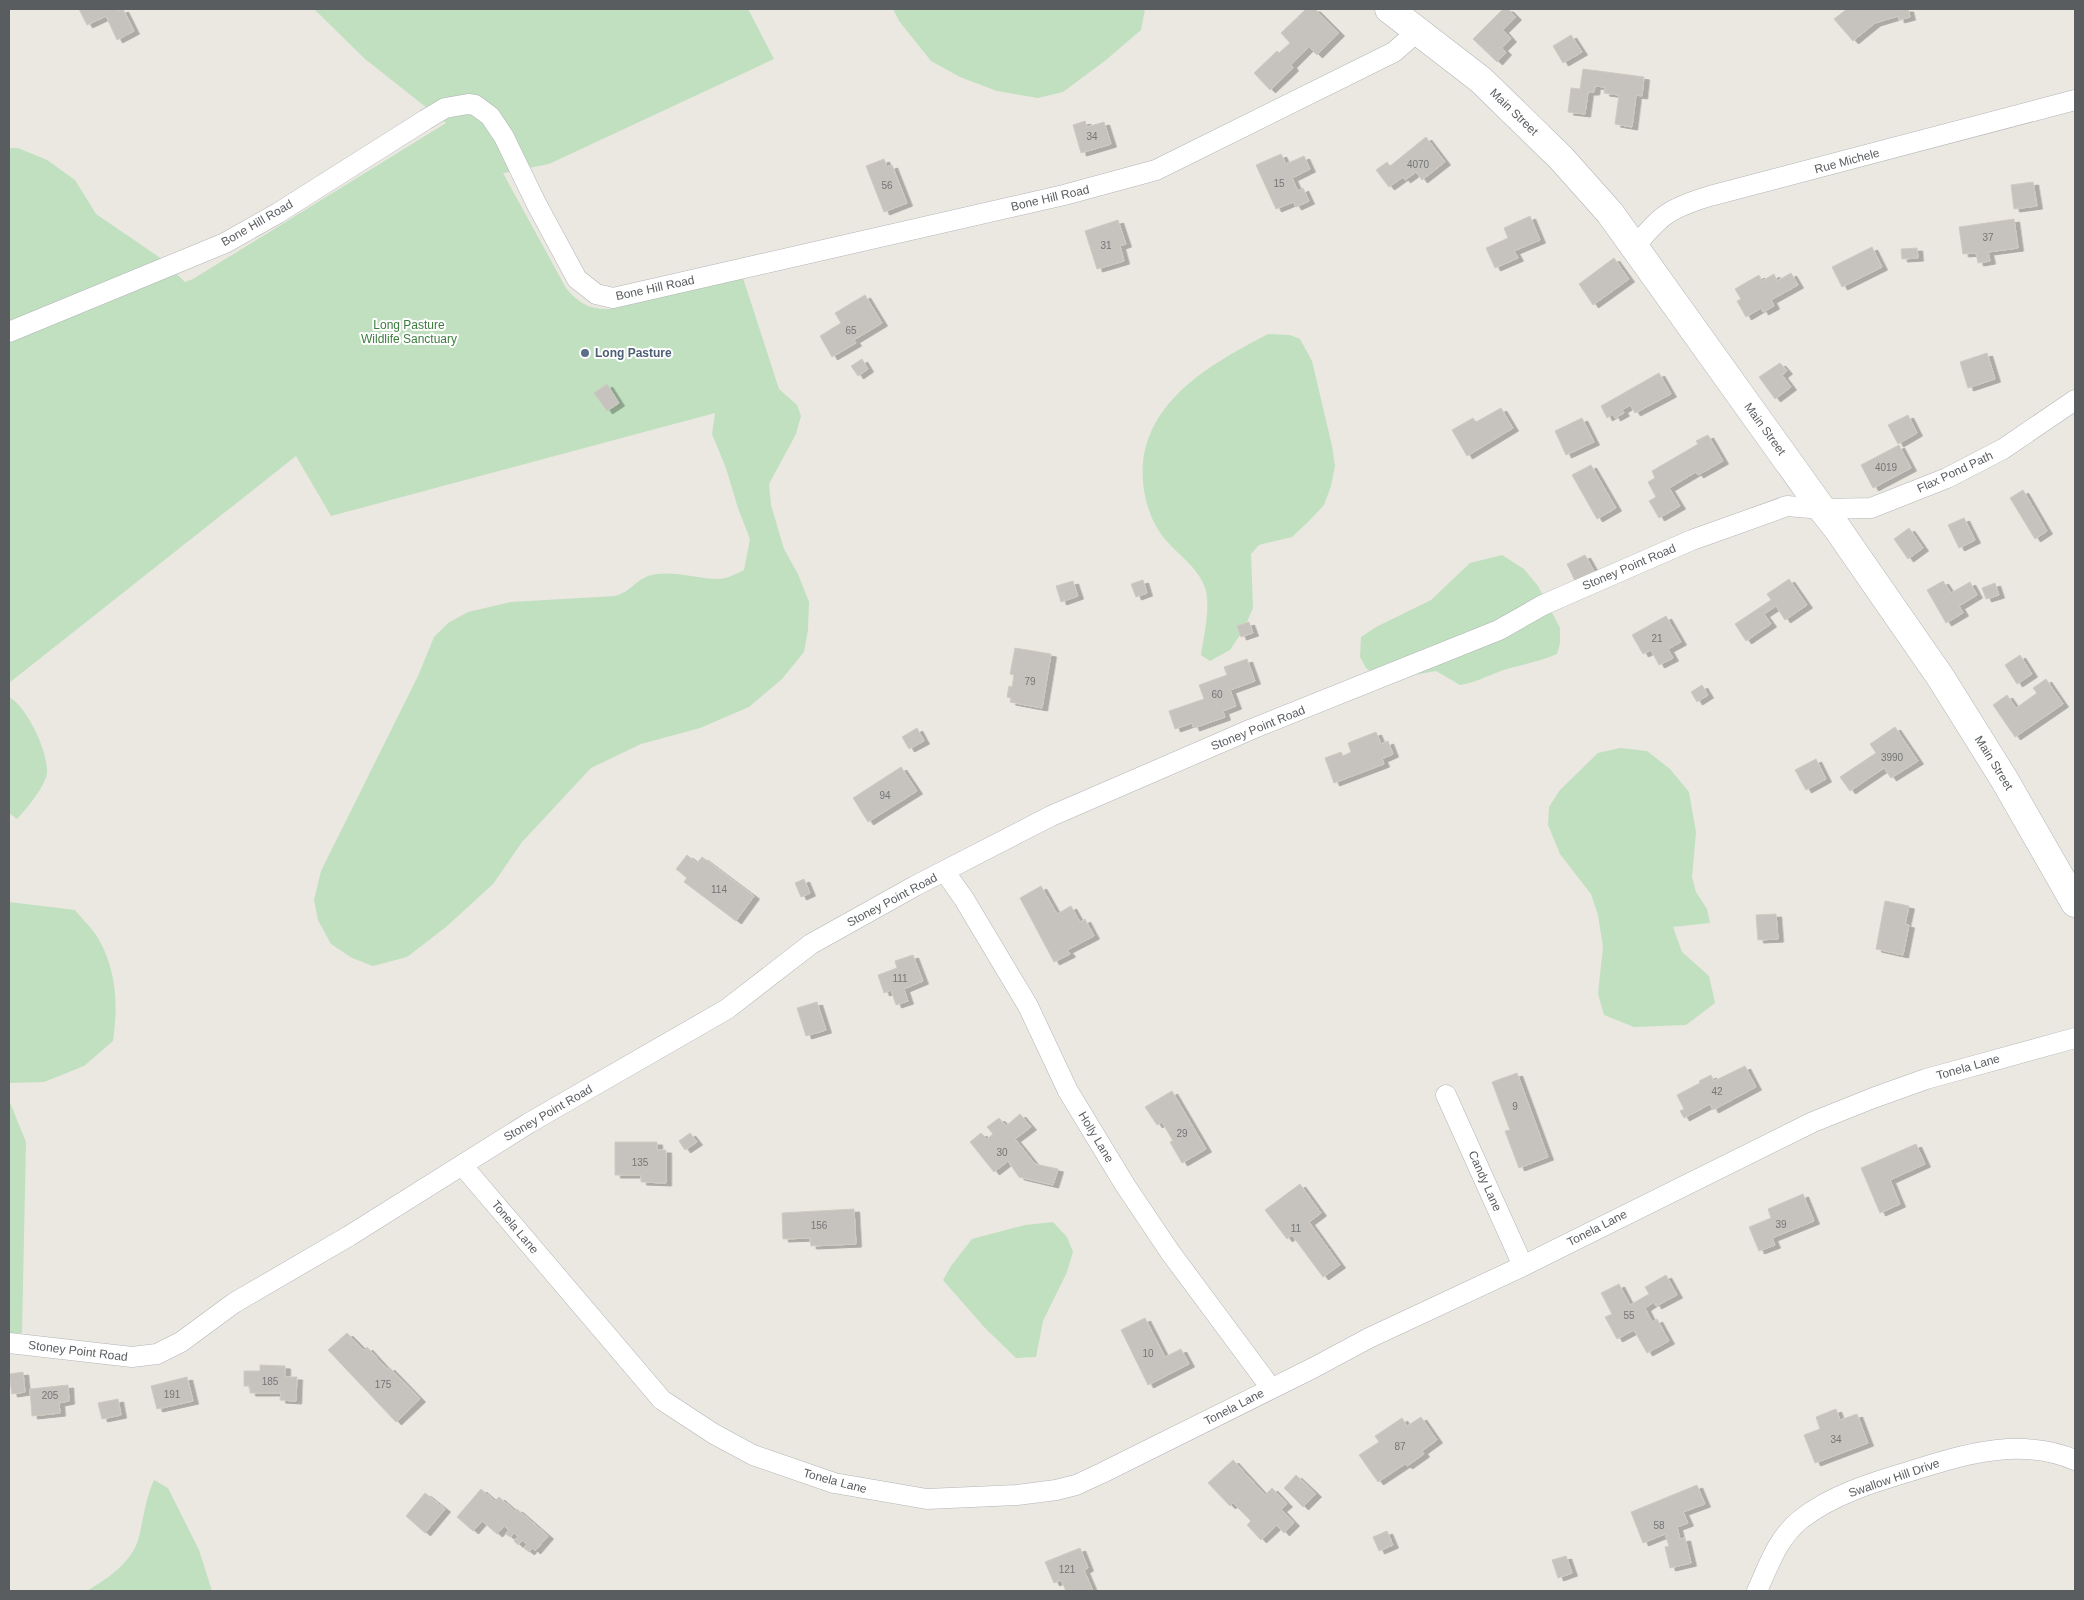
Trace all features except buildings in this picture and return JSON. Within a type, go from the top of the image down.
[{"type":"main road","name":"Main Street","points":[[1389,9],[1481,80],[1560,158],[1610,213],[1837,528],[1941,678],[2004,779],[2075,903]]},
{"type":"street","name":"Bone Hill Road","points":[[9,332],[225,243],[278,213],[350,165],[446,108],[468,104],[475,105],[490,116],[504,137],[577,279],[596,294],[602,297],[613,298],[1064,195],[1156,170],[1394,52],[1418,31]]},
{"type":"street","name":"Rue Michele","points":[[1634,248],[1649,229],[1664,215],[1679,205],[2075,100]]},
{"type":"street","name":"Flax Pond Path","points":[[1822,509],[1871,508],[1947,478],[2003,449],[2075,400]]},
{"type":"street","name":"Stoney Point Road","points":[[9,1343],[132,1357],[157,1354],[181,1342],[234,1302],[334,1245],[529,1123],[727,1009],[811,944],[915,886],[1070,808],[1252,729],[1499,630],[1552,601],[1692,540],[1787,506],[1822,509]]},
{"type":"street","name":"Holly Lane","points":[[945,872],[964,899],[1028,1006],[1068,1091],[1125,1185],[1170,1252],[1271,1388]]},
{"type":"street","name":"Tonela Lane","points":[[462,1165],[662,1400],[714,1434],[753,1455],[834,1483],[927,1500],[1017,1495],[1056,1490],[1076,1485],[1102,1473],[1406,1320],[1523,1266],[1813,1122],[1926,1079],[2075,1038]]},
{"type":"street","name":"Candy Lane","points":[[1446,1095],[1523,1266]]},
{"type":"street","name":"Swallow Hill Drive","points":[[1757,1591],[1771,1557],[1784,1536],[1806,1516],[1845,1494],[1956,1457],[1985,1452],[2008,1449],[2040,1450],[2061,1454],[2075,1460]]},
{"type":"green space","name":"Long Pasture Wildlife Sanctuary","points":[[314,9],[748,9],[774,59],[549,164],[503,173],[566,288],[580,302],[590,307],[610,309],[743,278],[779,389],[797,405],[801,416],[796,434],[769,484],[771,505],[784,549],[798,574],[809,602],[808,630],[804,652],[782,679],[749,707],[700,728],[641,744],[591,768],[522,842],[493,884],[446,927],[407,957],[373,966],[352,958],[331,944],[318,920],[314,900],[321,871],[418,676],[434,637],[448,623],[468,612],[511,602],[615,596],[625,592],[643,578],[657,574],[675,574],[710,579],[732,576],[744,570],[750,539],[726,468],[712,434],[715,413],[331,516],[296,456],[9,683],[9,148],[18,148],[47,160],[75,180],[96,214],[159,257],[185,282],[193,279],[446,123],[365,59]]},
{"type":"green space","points":[[893,9],[1145,9],[1141,30],[1106,60],[1063,92],[1038,98],[997,91],[960,77],[931,61],[899,21]]},
{"type":"green space","points":[[1268,334],[1290,335],[1300,339],[1312,361],[1335,466],[1331,486],[1324,505],[1309,521],[1292,537],[1259,545],[1251,554],[1253,608],[1244,629],[1230,650],[1210,661],[1201,655],[1207,615],[1207,599],[1203,582],[1192,566],[1164,538],[1154,523],[1145,498],[1143,462],[1148,439],[1158,418],[1172,400],[1207,369]]},
{"type":"green space","points":[[1502,555],[1524,569],[1538,586],[1560,628],[1560,643],[1557,654],[1460,685],[1436,671],[1390,679],[1375,675],[1366,668],[1360,657],[1361,637],[1376,627],[1431,600],[1470,563]]},
{"type":"green space","points":[[9,697],[23,710],[35,730],[44,752],[47,771],[40,790],[17,819],[9,813]]},
{"type":"green space","points":[[1620,748],[1647,751],[1670,769],[1689,792],[1696,832],[1692,877],[1696,892],[1707,909],[1710,923],[1673,927],[1682,952],[1709,976],[1715,1003],[1686,1025],[1634,1027],[1604,1015],[1598,994],[1603,947],[1598,915],[1591,894],[1560,854],[1548,825],[1549,807],[1560,790],[1598,753]]},
{"type":"green space","points":[[9,902],[75,910],[98,938],[109,963],[112,976],[115,1001],[113,1041],[84,1066],[44,1082],[9,1083]]},
{"type":"green space","points":[[9,1100],[26,1142],[22,1333],[9,1333]]},
{"type":"green space","points":[[1053,1222],[1067,1237],[1073,1252],[1067,1272],[1043,1321],[1036,1357],[1016,1358],[984,1327],[943,1280],[951,1266],[972,1239],[1025,1225]]},
{"type":"green space","points":[[154,1480],[168,1488],[199,1550],[212,1591],[87,1591],[111,1575],[131,1555],[139,1537]]},
{"type":"place","name":"Long Pasture","points":[[585,353]]}]
